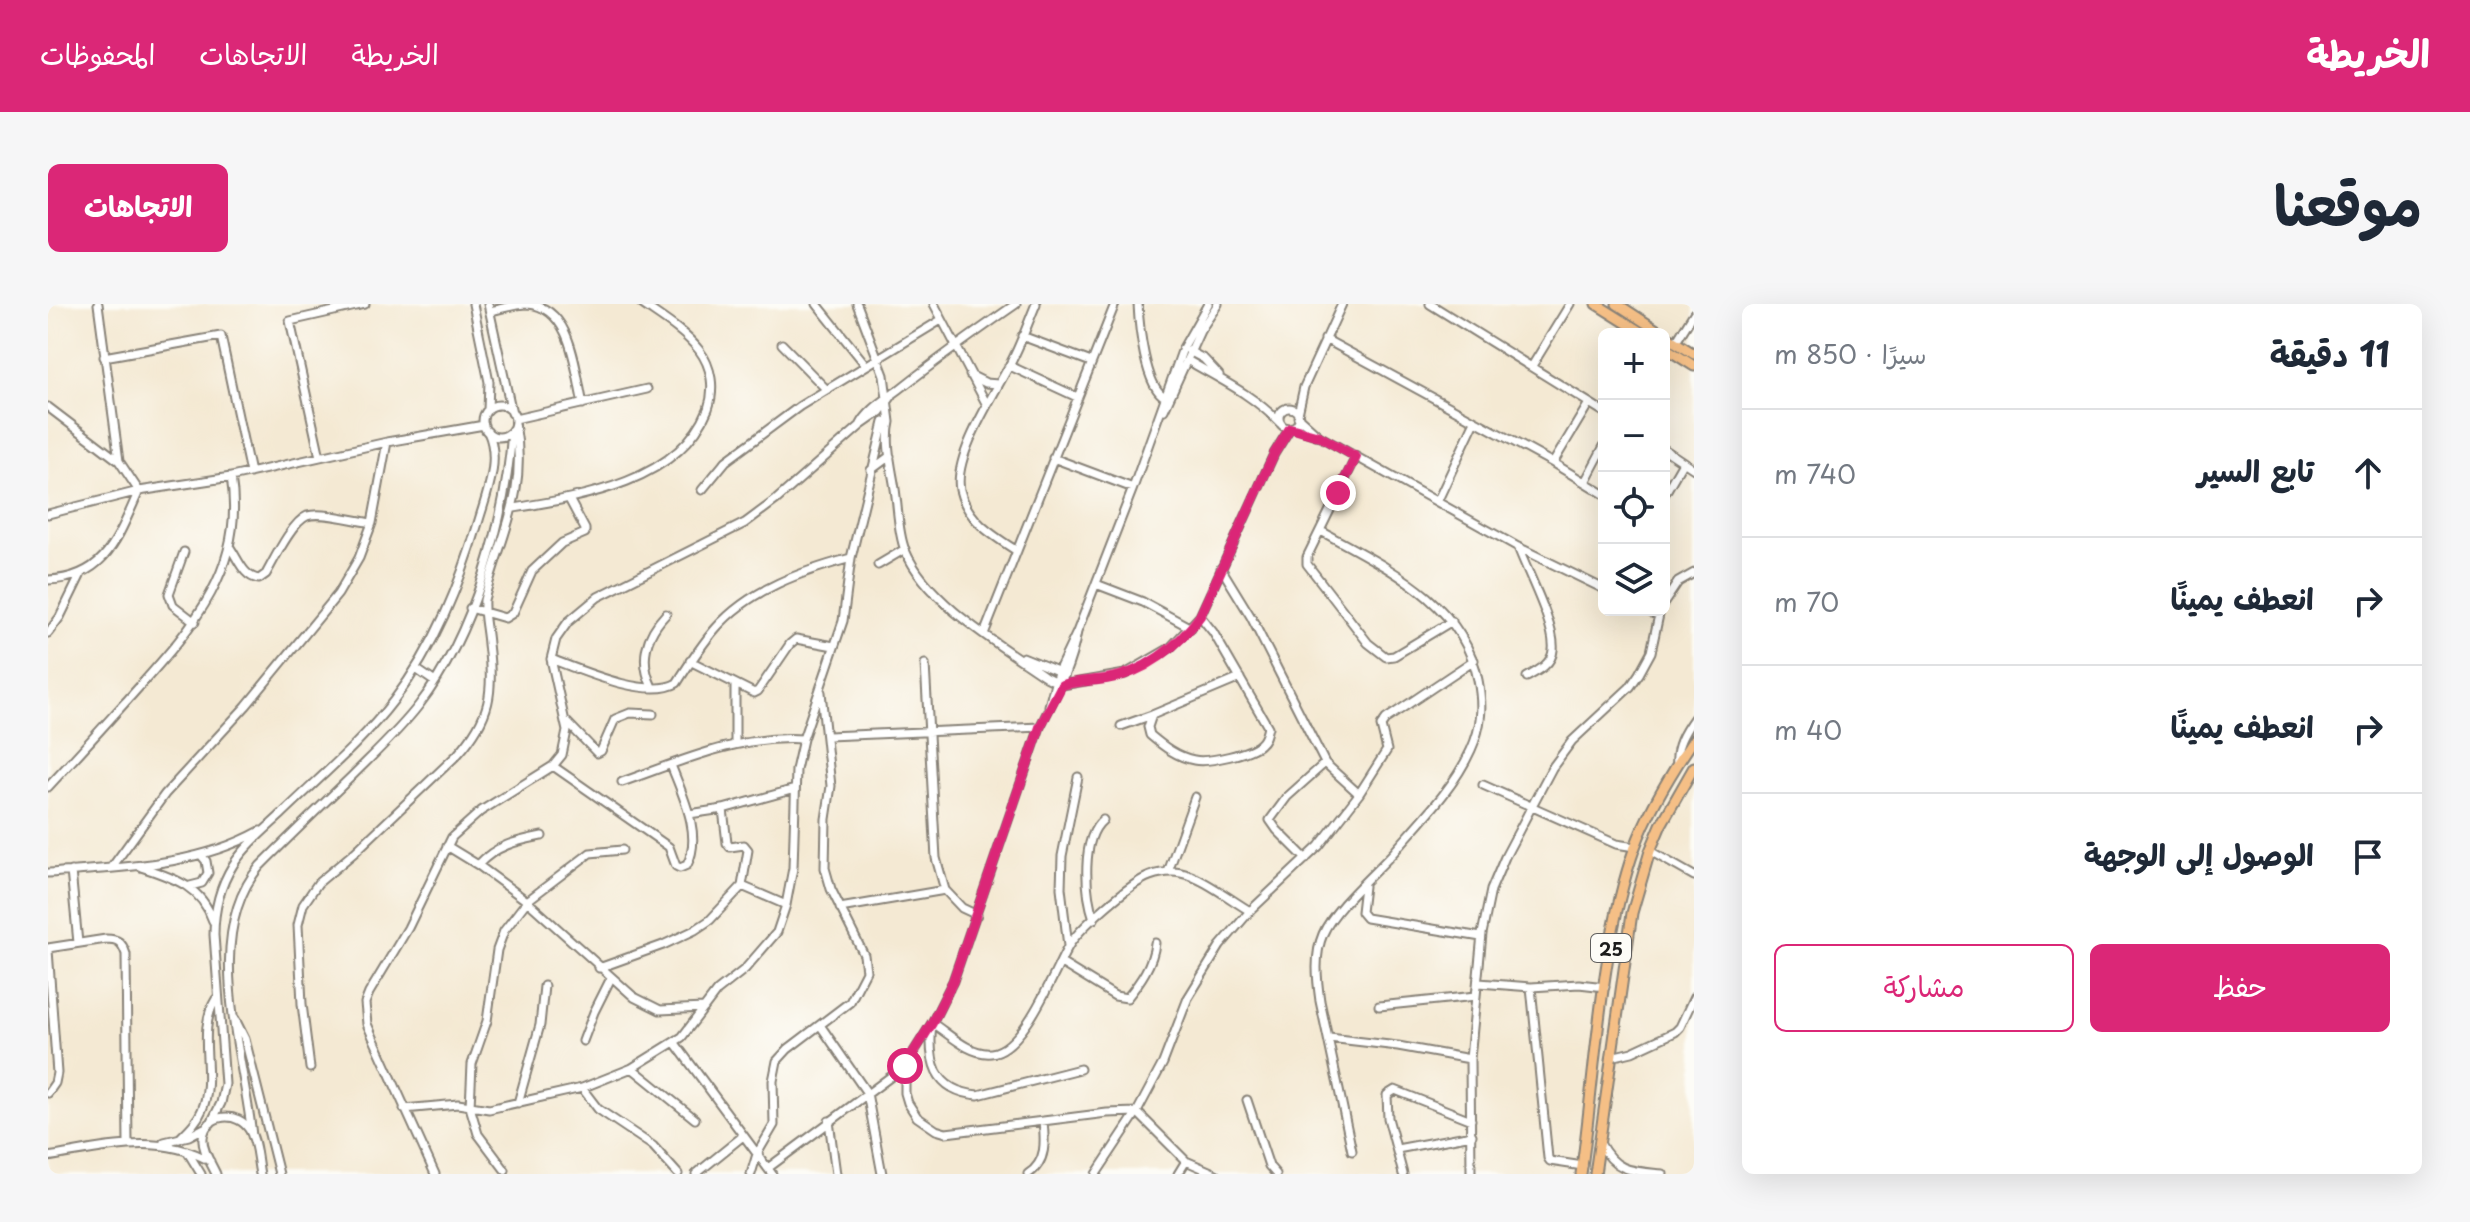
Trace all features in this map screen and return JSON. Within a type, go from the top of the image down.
[{"type":"main road","points":[[1596,304],[1634,328]]},
{"type":"main road","points":[[1617,304],[1654,328]]},
{"type":"main road","points":[[1670,338],[1694,354]]},
{"type":"main road","points":[[1670,351],[1694,366]]},
{"type":"main road","name":"25","points":[[1582,1170],[1613,932],[1635,847],[1651,810],[1694,739]]},
{"type":"main road","name":"25","points":[[1595,1174],[1627,938],[1650,851],[1694,767]]},
{"type":"street","points":[[98,304],[119,461]]},
{"type":"street","points":[[320,457],[290,321],[365,304]]},
{"type":"street","points":[[216,1174],[203,1143],[221,1103],[225,1084],[214,924],[217,904],[228,874],[247,848],[367,732],[416,669],[456,587],[481,514],[494,462],[493,445],[486,428],[489,382],[473,304]]},
{"type":"street","points":[[310,1068],[302,1004],[298,925],[303,905],[318,883],[355,852],[472,738],[490,702],[492,686],[483,612],[487,589],[514,508],[519,459],[489,308],[529,304],[545,310],[560,324],[568,338],[583,404]]},
{"type":"street","points":[[514,508],[569,499],[625,481],[660,464],[693,435],[703,421],[713,389],[710,372],[699,350],[675,327],[642,304]]},
{"type":"street","points":[[817,304],[865,364]]},
{"type":"street","points":[[404,1109],[447,1104],[489,1109],[582,1088],[632,1068],[675,1043],[689,1030],[717,991],[745,969],[777,932],[793,868],[795,789],[803,739],[843,621],[851,558],[871,470],[890,422],[878,357],[857,304]]},
{"type":"street","points":[[934,304],[987,405]]},
{"type":"street","points":[[435,1174],[367,1024],[365,1003],[419,906],[447,846],[465,824],[481,811],[553,766],[566,747],[566,721],[551,659],[560,631],[584,606],[598,597],[745,523],[776,500],[887,401],[954,347],[1016,304]]},
{"type":"street","points":[[1017,551],[977,522],[966,507],[960,491],[960,461],[1010,366],[1036,304]]},
{"type":"street","points":[[984,634],[1115,304]]},
{"type":"street","points":[[1138,304],[1149,373],[1156,390],[1165,397]]},
{"type":"street","points":[[1161,415],[1165,397],[1208,304]]},
{"type":"street","points":[[675,1043],[770,1171],[829,1121],[905,1066],[953,981],[1040,727],[1161,415],[1185,355],[1218,304]]},
{"type":"street","points":[[1286,426],[1297,423],[1304,387],[1342,304]]},
{"type":"street","points":[[1430,304],[1598,408]]},
{"type":"street","points":[[1532,366],[1570,304]]},
{"type":"street","points":[[1676,342],[1694,313]]},
{"type":"street","points":[[702,490],[726,461],[826,389],[941,320]]},
{"type":"street","points":[[104,357],[221,336],[250,473]]},
{"type":"street","points":[[1022,336],[1091,362]]},
{"type":"street","points":[[1325,339],[1598,490]]},
{"type":"street","points":[[782,344],[826,389]]},
{"type":"street","points":[[1185,355],[1260,402],[1286,426],[1319,436],[1518,547],[1598,586]]},
{"type":"street","points":[[1010,366],[1077,397]]},
{"type":"street","points":[[969,374],[986,383],[998,384]]},
{"type":"street","points":[[1286,426],[1280,415],[1304,387]]},
{"type":"street","points":[[513,421],[647,389]]},
{"type":"street","points":[[1260,402],[1286,409],[1319,436]]},
{"type":"street","points":[[1553,463],[1589,403]]},
{"type":"street","points":[[260,1174],[233,1015],[231,929],[238,901],[247,882],[260,866],[395,733],[435,682],[470,608],[499,520],[513,421],[503,406],[488,410]]},
{"type":"street","points":[[48,407],[119,461],[139,491]]},
{"type":"street","points":[[48,514],[139,491],[231,477],[387,442],[486,428],[498,437],[506,436],[513,421]]},
{"type":"street","points":[[1438,500],[1475,421]]},
{"type":"street","points":[[886,426],[905,549],[922,581],[939,599],[984,634],[1058,683],[1107,679],[1125,674],[1163,653],[1191,628],[1200,616],[1286,426]]},
{"type":"street","points":[[112,867],[165,794],[246,706],[338,594],[359,558],[372,523],[387,442]]},
{"type":"street","points":[[875,454],[883,449],[890,453]]},
{"type":"street","points":[[871,470],[890,453]]},
{"type":"street","points":[[1670,453],[1694,469]]},
{"type":"street","points":[[1356,457],[1307,557],[1307,564],[1376,652],[1386,657],[1394,656],[1452,621]]},
{"type":"street","points":[[1585,482],[1598,457]]},
{"type":"street","points":[[1053,458],[1133,488]]},
{"type":"street","points":[[1670,485],[1683,462]]},
{"type":"street","points":[[48,787],[170,654],[210,598],[229,546],[233,509],[231,477]]},
{"type":"street","points":[[48,580],[80,576],[98,564],[110,548],[139,491]]},
{"type":"street","points":[[470,608],[505,618],[510,616],[532,571],[562,543],[585,533],[569,499]]},
{"type":"street","points":[[229,546],[245,572],[259,579],[266,574],[297,524],[307,516],[372,523]]},
{"type":"street","points":[[1321,531],[1395,573],[1424,593],[1452,621],[1474,660],[1483,704],[1479,730],[1456,777],[1323,934],[1317,977],[1352,1151]]},
{"type":"street","points":[[1518,547],[1545,614],[1553,650],[1547,663],[1527,677]]},
{"type":"street","points":[[878,565],[905,549]]},
{"type":"street","points":[[184,552],[169,594],[173,605],[195,622]]},
{"type":"street","points":[[551,659],[637,687],[663,689],[677,683],[718,625],[757,595],[791,576],[851,558]]},
{"type":"street","points":[[1221,568],[1251,617],[1325,763],[1359,794]]},
{"type":"street","points":[[1670,594],[1678,582],[1694,573]]},
{"type":"street","points":[[48,633],[60,617],[80,576]]},
{"type":"street","points":[[1096,584],[1143,602],[1191,628]]},
{"type":"street","points":[[652,687],[645,665],[646,645],[656,624],[666,614]]},
{"type":"street","points":[[1152,715],[1148,727],[1150,735],[1177,754],[1195,761],[1211,761],[1257,747],[1265,738],[1268,727],[1213,632],[1200,616]]},
{"type":"street","points":[[1471,1174],[1470,1059],[1481,937],[1491,890],[1552,768],[1572,741],[1630,687],[1639,674],[1651,652],[1658,616]]},
{"type":"street","points":[[690,661],[754,693],[796,639],[834,646]]},
{"type":"street","points":[[1017,655],[1062,673],[1071,683]]},
{"type":"street","points":[[1096,1174],[1137,1112],[1163,1063],[1188,998],[1220,946],[1250,911],[1319,846],[1359,794],[1387,750],[1381,726],[1386,719],[1474,660]]},
{"type":"street","points":[[925,664],[936,858],[945,890],[962,908],[977,915]]},
{"type":"street","points":[[416,669],[435,682]]},
{"type":"street","points":[[1121,726],[1240,678]]},
{"type":"street","points":[[735,684],[735,743]]},
{"type":"street","points":[[751,1174],[757,1154],[774,1125],[773,1081],[777,1061],[788,1049],[850,1002],[866,971],[864,955],[840,908],[825,868],[826,819],[831,786],[821,691]]},
{"type":"street","points":[[566,721],[581,740],[597,753],[601,751],[615,719],[630,713],[653,714]]},
{"type":"street","points":[[1677,765],[1676,754],[1685,730],[1694,718]]},
{"type":"street","points":[[828,736],[1040,727]]},
{"type":"street","points":[[622,782],[735,743],[777,738],[803,739]]},
{"type":"street","points":[[1306,859],[1270,820],[1287,797],[1325,763]]},
{"type":"street","points":[[553,766],[669,847],[676,866],[680,868],[687,865],[692,855],[689,814],[671,765]]},
{"type":"street","points":[[1068,946],[1061,888],[1062,856],[1078,777]]},
{"type":"street","points":[[1483,785],[1616,844],[1635,847]]},
{"type":"street","points":[[689,814],[723,809],[795,789]]},
{"type":"street","points":[[1168,872],[1195,797]]},
{"type":"street","points":[[599,968],[695,930],[710,920],[742,886],[748,850],[744,845],[730,847],[727,843],[723,809]]},
{"type":"street","points":[[1094,919],[1087,885],[1087,862],[1092,833],[1103,820]]},
{"type":"street","points":[[48,873],[139,866],[201,855],[231,845],[270,825]]},
{"type":"street","points":[[478,865],[502,846],[542,836]]},
{"type":"street","points":[[447,846],[527,901],[599,968],[650,1007],[669,1011],[704,1008]]},
{"type":"street","points":[[505,1170],[478,1134],[470,1107],[472,1064],[487,1021],[497,950],[504,931],[527,901],[590,853],[622,850]]},
{"type":"street","points":[[1650,851],[1694,876]]},
{"type":"street","points":[[190,886],[202,883],[208,873],[206,861],[201,855]]},
{"type":"street","points":[[139,866],[190,886],[203,900],[214,924]]},
{"type":"street","points":[[71,871],[78,943]]},
{"type":"street","points":[[932,1023],[981,1052],[1002,1051],[1018,1037],[1068,946],[1132,886],[1153,875],[1168,872],[1194,878],[1250,911]]},
{"type":"street","points":[[1364,884],[1361,912],[1366,918],[1481,937]]},
{"type":"street","points":[[742,886],[786,905]]},
{"type":"street","points":[[840,908],[945,890]]},
{"type":"street","points":[[48,1093],[57,1073],[51,1026],[48,949],[115,939],[124,947],[126,954],[128,1144]]},
{"type":"street","points":[[1061,963],[1123,999],[1139,982],[1153,955],[1155,943]]},
{"type":"street","points":[[583,1041],[611,978]]},
{"type":"street","points":[[1479,983],[1605,987]]},
{"type":"street","points":[[518,1103],[540,1025],[544,986]]},
{"type":"street","points":[[1531,987],[1548,1158],[1582,1170]]},
{"type":"street","points":[[1379,1006],[1476,996]]},
{"type":"street","points":[[1611,1057],[1632,1052],[1675,1032],[1694,997]]},
{"type":"street","points":[[179,1139],[197,1120],[205,1101],[208,1018],[218,998]]},
{"type":"street","points":[[233,1015],[245,1039],[279,1174]]},
{"type":"street","points":[[932,1023],[929,1051],[936,1071],[942,1079],[962,1092],[978,1095],[1080,1069]]},
{"type":"street","points":[[820,1025],[867,1093],[882,1174]]},
{"type":"street","points":[[1329,1038],[1470,1059]]},
{"type":"street","points":[[905,1066],[908,1103],[917,1117],[936,1130],[946,1133],[1137,1112],[1186,1161],[1216,1174]]},
{"type":"street","points":[[632,1068],[695,1119]]},
{"type":"street","points":[[582,1088],[598,1109],[653,1146],[678,1174]]},
{"type":"street","points":[[1403,1174],[1388,1118],[1387,1095],[1391,1091],[1471,1120]]},
{"type":"street","points":[[1247,1100],[1269,1166],[1276,1174]]},
{"type":"street","points":[[48,1157],[179,1139],[220,1117],[236,1118],[245,1124],[252,1136]]},
{"type":"street","points":[[829,1121],[836,1174]]},
{"type":"street","points":[[1028,1174],[1034,1171],[1044,1152],[1043,1121]]},
{"type":"street","points":[[1397,1149],[1472,1135]]},
{"type":"street","points":[[696,1174],[743,1136]]},
{"type":"street","points":[[158,1143],[185,1149],[210,1161]]},
{"type":"street","points":[[1600,1143],[1610,1160],[1630,1171]]},
{"type":"street","points":[[185,1149],[201,1174]]},
{"type":"street","points":[[1178,1174],[1186,1161]]},
{"type":"street","points":[[1618,1174],[1630,1171],[1663,1174]]},
{"type":"route","points":[[905,1066],[953,981],[1040,727],[1062,685],[1125,674],[1156,658],[1191,628],[1200,616],[1274,454],[1290,428],[1319,436],[1356,457],[1338,493]]}]
